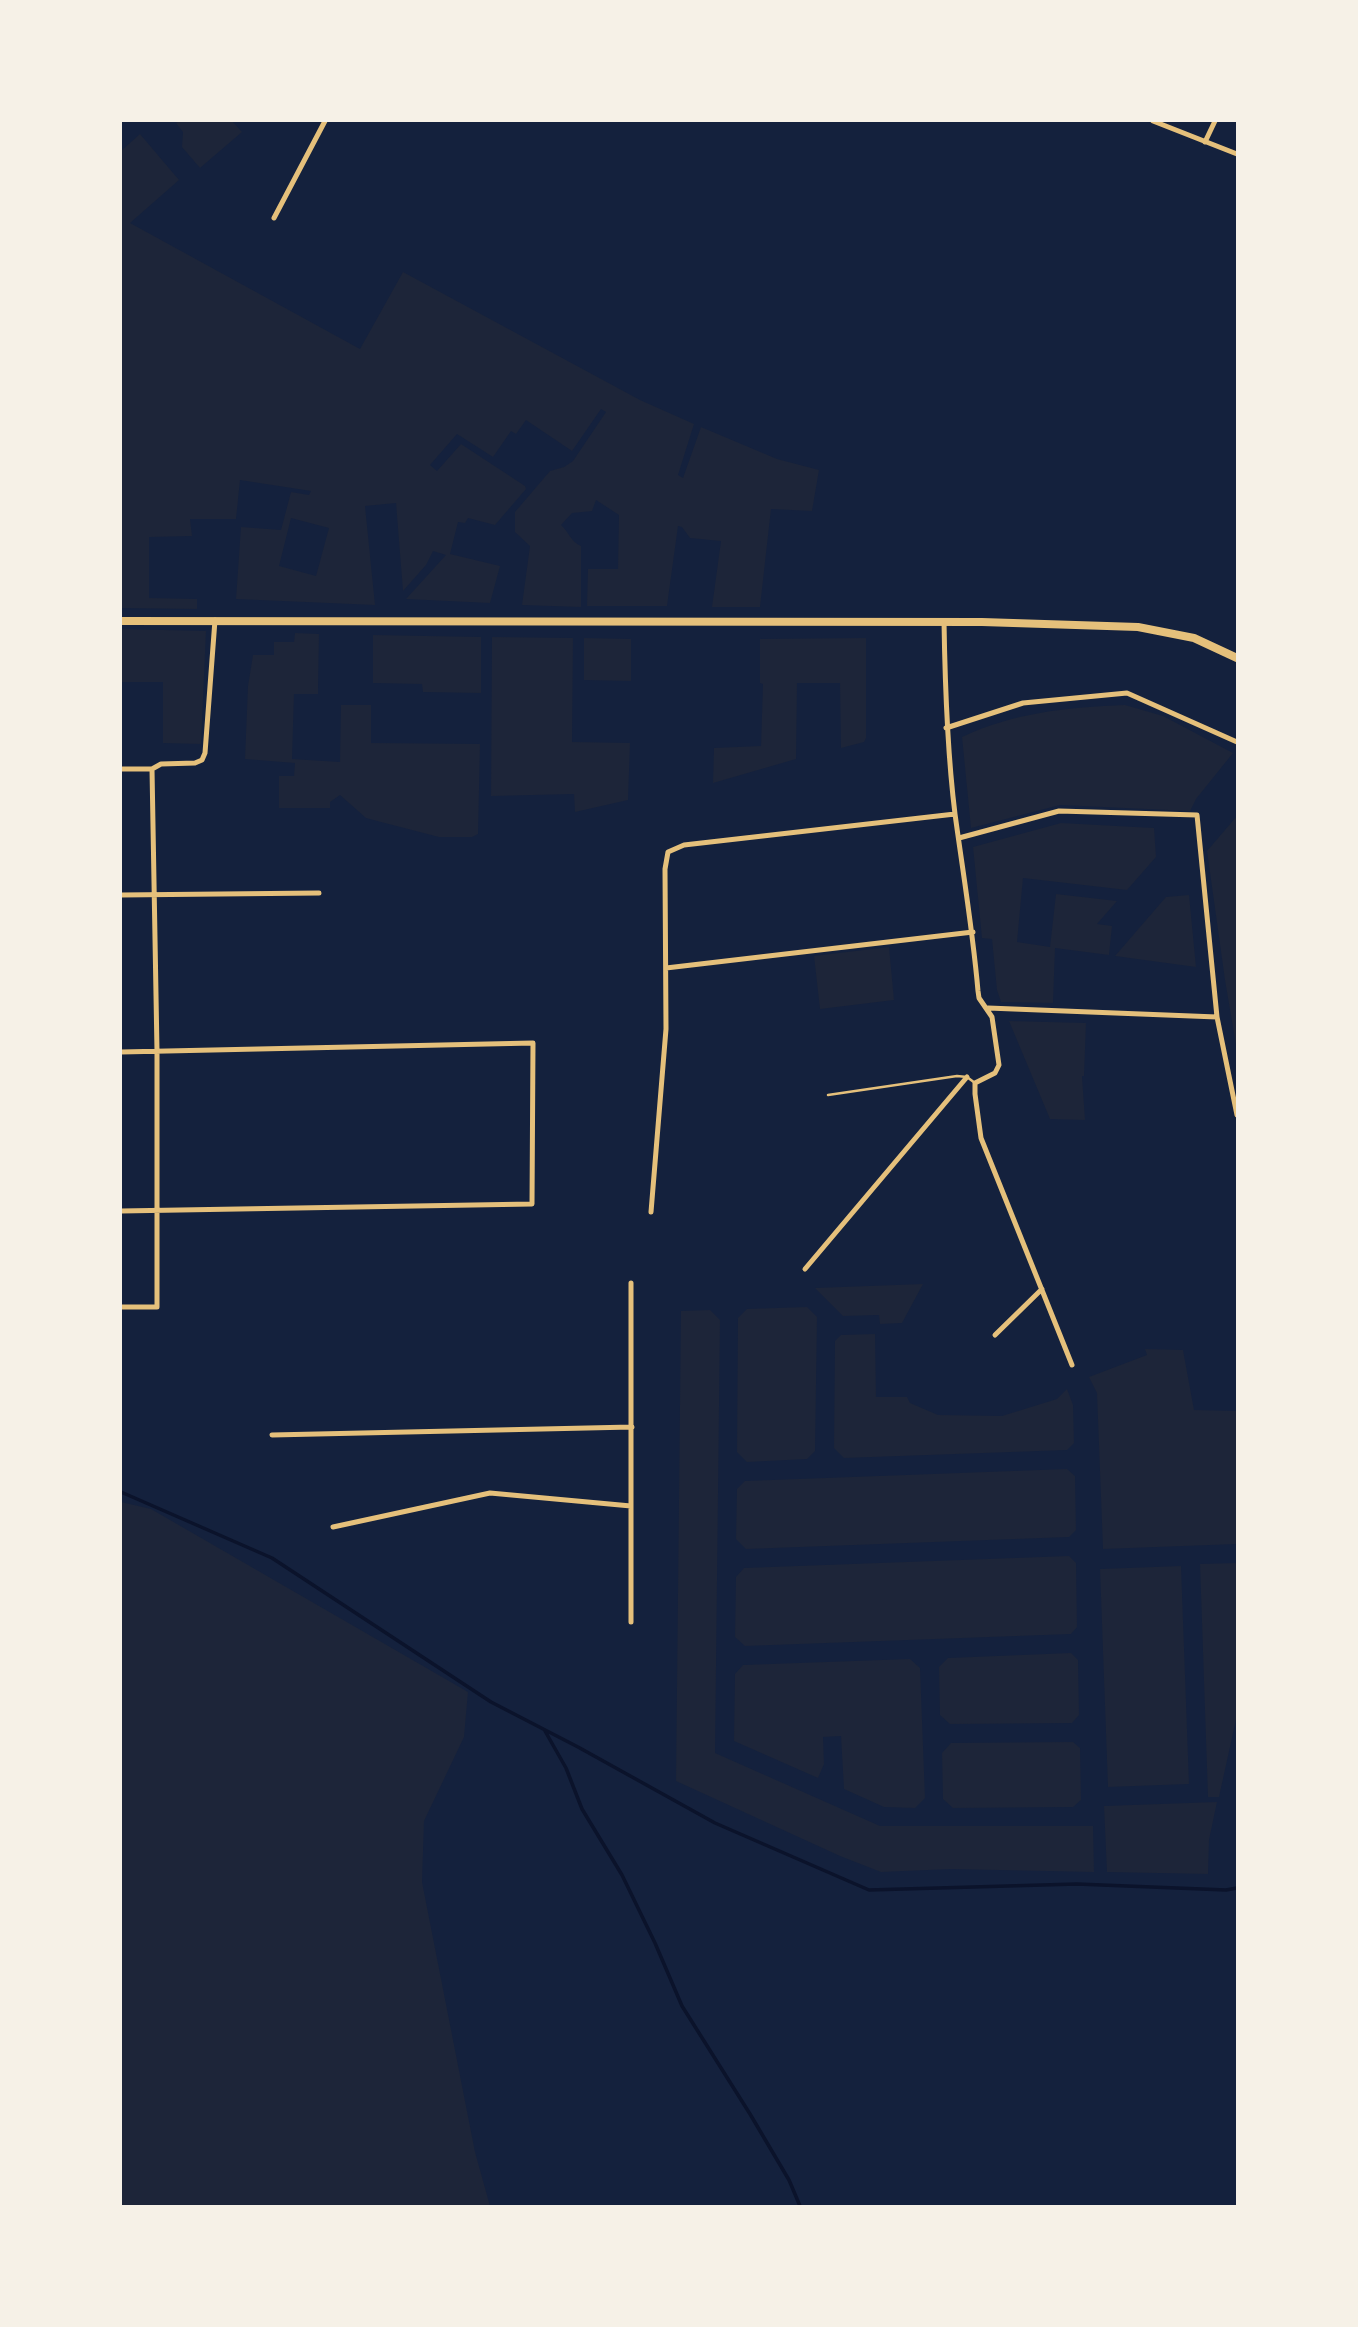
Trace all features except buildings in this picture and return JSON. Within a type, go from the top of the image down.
[{"type":"main road","points":[[121,621],[944,621],[1138,627],[1194,638],[1237,659]]},
{"type":"street","points":[[274,218],[325,121]]},
{"type":"street","points":[[1153,121],[1237,154]]},
{"type":"street","points":[[1205,142],[1215,121]]},
{"type":"street","points":[[121,769],[152,769],[161,764],[195,763],[202,760],[205,753],[215,620]]},
{"type":"street","points":[[944,621],[947,728],[955,814],[973,932],[979,998],[992,1017],[999,1065],[995,1073],[975,1083],[981,1138],[1072,1365]]},
{"type":"street","points":[[947,728],[1023,703],[1127,693],[1237,742]]},
{"type":"street","points":[[121,1307],[157,1307],[157,1051],[152,769]]},
{"type":"street","points":[[959,838],[1059,811],[1197,815],[1217,1017],[1237,1115]]},
{"type":"street","points":[[651,1212],[666,1029],[664,869],[668,852],[684,845],[955,814]]},
{"type":"street","points":[[121,895],[319,893]]},
{"type":"street","points":[[666,968],[973,932]]},
{"type":"street","points":[[988,1009],[1217,1017]]},
{"type":"street","points":[[121,1052],[533,1043],[532,1204],[121,1212]]},
{"type":"street","points":[[805,1269],[967,1077]]},
{"type":"street","points":[[631,1283],[631,1622]]},
{"type":"street","points":[[995,1335],[1042,1289]]},
{"type":"street","points":[[272,1435],[632,1427]]},
{"type":"street","points":[[333,1527],[490,1493],[631,1506]]},
{"type":"lane","points":[[828,1095],[957,1076],[967,1077],[975,1083]]},
{"type":"shaded area","points":[[232,121],[242,132],[200,168],[182,147],[183,132],[176,123]]},
{"type":"shaded area","points":[[140,134],[179,180],[130,223],[360,349],[403,272],[640,400],[694,424],[678,475],[683,478],[701,427],[777,459],[819,470],[812,511],[771,509],[760,607],[712,607],[721,541],[690,538],[682,527],[678,526],[667,606],[587,606],[588,569],[618,569],[619,515],[596,500],[592,511],[572,513],[561,525],[581,546],[581,607],[522,605],[530,546],[515,532],[515,512],[550,471],[573,461],[606,412],[601,409],[572,451],[526,420],[516,434],[511,431],[493,457],[457,434],[430,465],[437,471],[461,444],[525,486],[526,489],[495,525],[468,518],[465,523],[458,522],[450,554],[500,566],[490,603],[406,599],[446,555],[433,551],[426,565],[403,591],[396,503],[365,506],[375,605],[236,599],[241,527],[281,530],[291,492],[309,495],[311,491],[240,480],[236,519],[190,519],[192,536],[149,537],[149,598],[197,599],[197,609],[121,608],[121,151]],"holes":[[[291,518],[329,528],[316,576],[279,566]]]},
{"type":"shaded area","points":[[121,629],[206,631],[201,744],[163,743],[163,682],[121,682]]},
{"type":"shaded area","points":[[295,633],[319,634],[318,694],[294,694],[292,759],[340,762],[341,705],[371,705],[371,743],[480,744],[478,834],[472,837],[439,837],[366,818],[340,795],[330,802],[330,808],[279,808],[279,776],[294,776],[295,763],[245,759],[248,686],[253,655],[274,655],[274,642],[294,642]]},
{"type":"shaded area","points":[[373,635],[481,637],[481,693],[423,692],[422,684],[373,683]]},
{"type":"shaded area","points":[[492,637],[573,638],[572,742],[630,743],[628,800],[575,812],[574,794],[491,796]]},
{"type":"shaded area","points":[[584,638],[631,639],[631,681],[584,680]]},
{"type":"shaded area","points":[[866,638],[864,742],[841,748],[840,683],[797,683],[796,759],[713,783],[714,748],[761,746],[763,684],[760,683],[760,639]]},
{"type":"shaded area","points":[[1125,705],[1163,716],[1233,753],[1196,799],[1190,811],[1060,805],[971,828],[962,737],[1001,722],[1041,713]]},
{"type":"shaded area","points":[[1237,816],[1237,1051],[1207,851]]},
{"type":"shaded area","points":[[1061,823],[1154,828],[1156,857],[1127,890],[1023,878],[1017,942],[1050,947],[1056,894],[1117,901],[1097,924],[1112,926],[1109,955],[1055,948],[1053,1003],[1001,1002],[997,990],[992,939],[982,938],[973,847]]},
{"type":"shaded area","points":[[1189,895],[1196,967],[1115,956],[1166,897]]},
{"type":"shaded area","points":[[889,947],[894,1000],[820,1009],[814,956]]},
{"type":"shaded area","points":[[1009,1021],[1086,1023],[1082,1076],[1085,1120],[1050,1119]]},
{"type":"shaded area","points":[[923,1284],[902,1323],[880,1324],[879,1315],[843,1316],[815,1288]]},
{"type":"shaded area","points":[[807,1307],[817,1317],[815,1451],[807,1459],[747,1462],[737,1452],[738,1318],[747,1309]]},
{"type":"shaded area","points":[[710,1310],[720,1320],[715,1753],[880,1826],[1093,1826],[1094,1872],[951,1869],[881,1872],[676,1781],[681,1311]]},
{"type":"shaded area","points":[[875,1334],[876,1397],[907,1397],[910,1403],[938,1415],[1002,1416],[1057,1399],[1067,1389],[1073,1405],[1074,1443],[1067,1450],[844,1458],[834,1448],[835,1341],[841,1335]]},
{"type":"shaded area","points":[[1145,1349],[1183,1350],[1194,1410],[1237,1411],[1237,1544],[1103,1549],[1097,1393],[1089,1377],[1147,1355]]},
{"type":"shaded area","points":[[1067,1469],[1075,1476],[1076,1530],[1069,1537],[746,1549],[736,1539],[737,1489],[745,1481]]},
{"type":"shaded area","points":[[121,1502],[151,1509],[468,1692],[464,1737],[424,1821],[422,1882],[475,2152],[490,2206],[121,2206]]},
{"type":"shaded area","points":[[1069,1556],[1076,1563],[1077,1627],[1071,1634],[745,1646],[735,1637],[736,1577],[744,1568]]},
{"type":"shaded area","points":[[1237,1563],[1237,1715],[1219,1797],[1208,1797],[1200,1564]]},
{"type":"shaded area","points":[[1181,1566],[1189,1784],[1108,1787],[1100,1569]]},
{"type":"shaded area","points":[[1071,1653],[1078,1660],[1079,1715],[1072,1723],[950,1724],[940,1715],[939,1667],[948,1658]]},
{"type":"shaded area","points":[[910,1659],[920,1668],[925,1798],[915,1808],[884,1807],[844,1789],[841,1736],[823,1737],[824,1764],[818,1778],[734,1741],[735,1674],[743,1665]]},
{"type":"shaded area","points":[[1073,1742],[1080,1748],[1081,1800],[1073,1807],[953,1808],[943,1799],[942,1753],[951,1743]]},
{"type":"shaded area","points":[[1217,1802],[1209,1840],[1208,1874],[1107,1872],[1104,1806]]},
{"type":"waterway","points":[[121,1492],[272,1558],[491,1702],[715,1823],[869,1890],[1077,1884],[1226,1890],[1237,1888]]},
{"type":"waterway","points":[[545,1731],[566,1768],[582,1809],[622,1875],[682,2006],[789,2180],[800,2206]]}]
